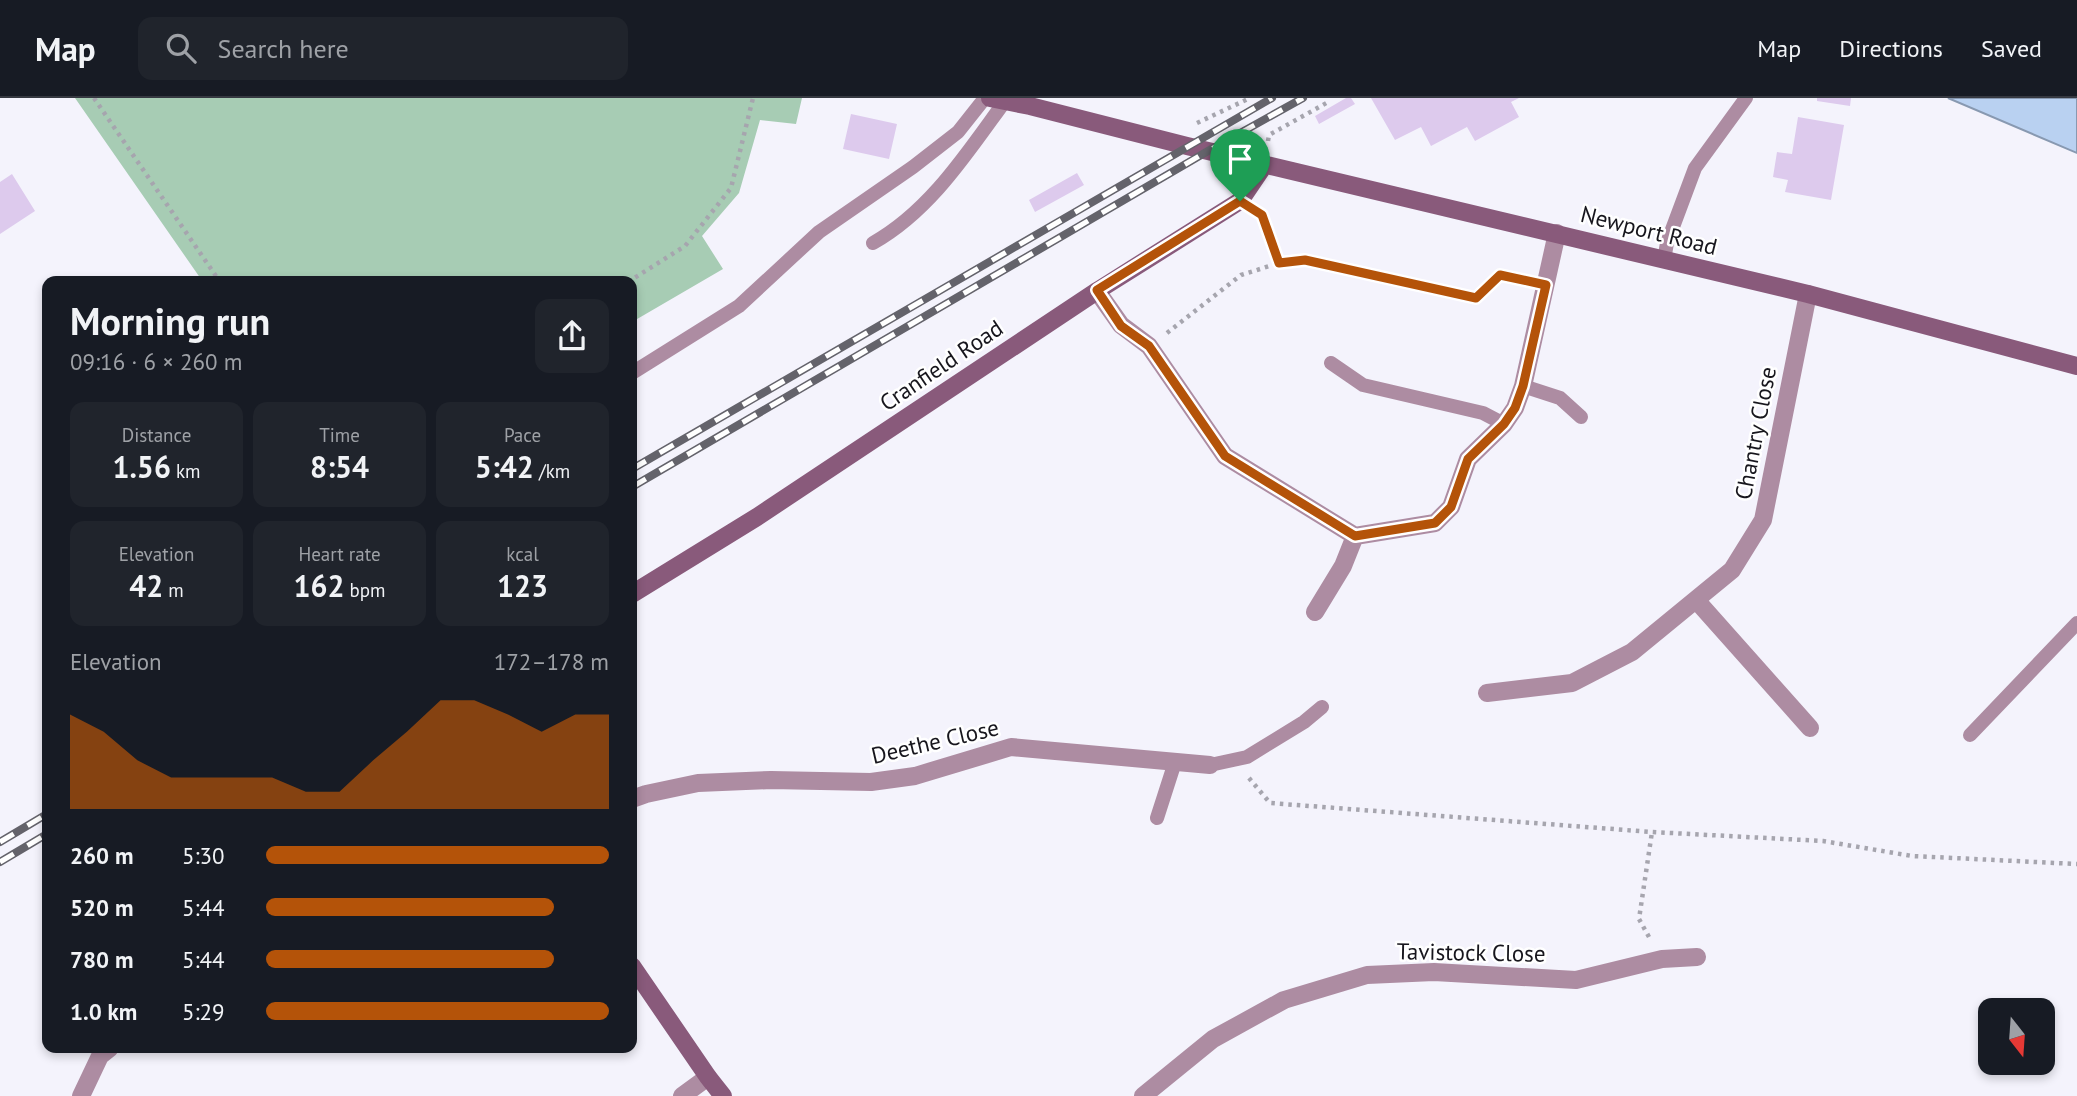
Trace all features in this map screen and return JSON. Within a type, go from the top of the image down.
[{"type":"street","name":"Newport Road","points":[[998,100],[1031,102],[1208,151],[1808,294],[2077,366]]},
{"type":"street","name":"Cranfield Road","points":[[637,591],[757,517],[1097,290],[1240,201],[1265,164]]},
{"type":"street","points":[[1097,290],[1121,326],[1149,346],[1225,456],[1355,536],[1435,523],[1451,507],[1468,459],[1504,424],[1515,408],[1523,386],[1557,233]]},
{"type":"street","name":"Chantry Close","points":[[1487,693],[1572,683],[1632,652],[1732,570],[1763,520],[1808,294]]},
{"type":"street","points":[[1315,612],[1343,566],[1355,536]]},
{"type":"street","points":[[1697,601],[1810,728]]},
{"type":"street","name":"Deethe Close","points":[[637,798],[698,783],[771,780],[871,782],[915,776],[1011,747],[1210,765]]},
{"type":"street","name":"Tavistock Close","points":[[1143,1096],[1213,1039],[1284,1000],[1367,975],[1434,972],[1576,980],[1662,960],[1697,957]]},
{"type":"street","points":[[637,972],[723,1096]]},
{"type":"street","points":[[81,1096],[104,1053]]},
{"type":"street","points":[[682,1096],[708,1077]]},
{"type":"lane","points":[[637,370],[739,306],[819,232],[913,167],[958,132],[985,98]]},
{"type":"lane","points":[[1664,260],[1676,218],[1695,169],[1746,98]]},
{"type":"lane","points":[[873,243],[893,231],[946,181],[998,100]]},
{"type":"lane","points":[[1331,363],[1363,385],[1482,413],[1504,424]]},
{"type":"lane","points":[[1523,386],[1560,398],[1581,417]]},
{"type":"lane","points":[[1970,735],[2077,623]]},
{"type":"lane","points":[[1210,765],[1247,757],[1304,722],[1322,707]]},
{"type":"lane","points":[[1157,818],[1175,762]]},
{"type":"path","points":[[94,98],[216,276]]},
{"type":"path","points":[[637,276],[685,246],[731,188],[753,98]]},
{"type":"path","points":[[1166,140],[1250,98]]},
{"type":"path","points":[[1265,164],[1269,135],[1330,101]]},
{"type":"path","points":[[1240,201],[1262,215],[1279,263]]},
{"type":"path","points":[[1149,346],[1241,275],[1279,263],[1305,260],[1476,298],[1500,275],[1546,285]]},
{"type":"path","points":[[1210,765],[1242,770],[1270,803],[1652,832],[1823,841],[1912,856],[2077,863]]},
{"type":"path","points":[[1652,832],[1639,919],[1662,960]]},
{"type":"green space","points":[[75,98],[802,98],[796,124],[760,120],[739,193],[702,236],[723,269],[637,319],[637,276],[199,276]]},
{"type":"water","points":[[1948,98],[2077,98],[2077,153]]},
{"type":"building","points":[[1346,98],[1351,98],[1355,104],[1319,124],[1315,116]]},
{"type":"building","points":[[1371,98],[1519,98],[1511,102],[1519,117],[1475,141],[1467,127],[1431,146],[1421,127],[1395,140]]},
{"type":"building","points":[[1817,98],[1851,98],[1850,106],[1817,101]]},
{"type":"building","points":[[851,114],[897,124],[889,159],[843,149]]},
{"type":"building","points":[[1798,117],[1844,125],[1831,200],[1785,192],[1788,180],[1773,177],[1777,152],[1792,154]]},
{"type":"building","points":[[1077,173],[1084,185],[1035,212],[1029,200]]},
{"type":"building","points":[[12,174],[35,211],[0,234],[0,182]]},
{"type":"railway","points":[[637,466],[1272,98]]},
{"type":"railway","points":[[637,484],[1303,98]]},
{"type":"railway","points":[[0,842],[42,817]]},
{"type":"railway","points":[[0,862],[42,837]]},
{"type":"route","points":[[1240,201],[1262,215],[1279,263],[1305,260],[1476,298],[1500,275],[1546,285],[1523,386],[1515,408],[1504,424],[1468,459],[1451,507],[1435,523],[1355,536],[1225,456],[1149,346],[1121,326],[1097,290],[1240,201]]}]
